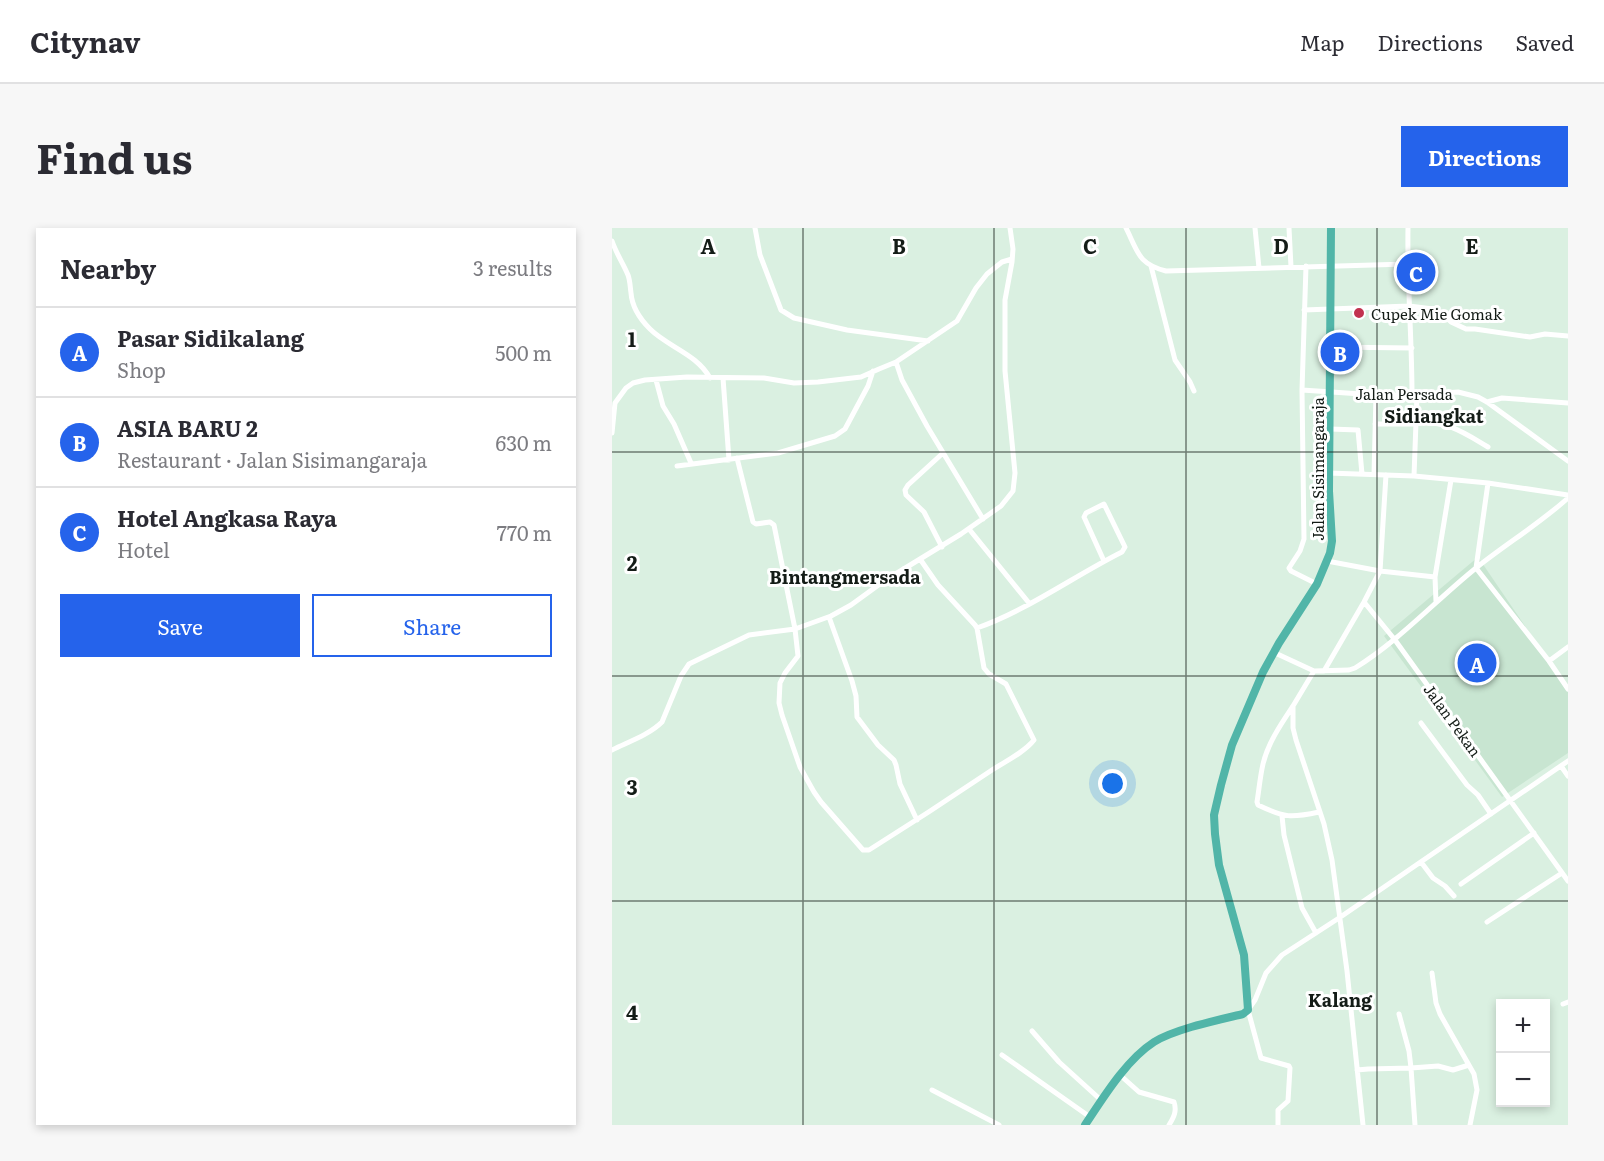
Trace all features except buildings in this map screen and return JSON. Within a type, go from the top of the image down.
[{"type":"highway","name":"Jalan Sisimangaraja","points":[[1316,584],[1330,549],[1328,473],[1330,228]]},
{"type":"highway","name":"Jalan Sisimangaraja","points":[[1248,1010],[1244,955],[1219,865],[1214,815],[1232,745],[1244,717],[1272,654],[1316,584],[1331,548],[1328,473],[1330,308]]},
{"type":"highway","points":[[1085,1125],[1120,1075],[1139,1054],[1154,1042],[1165,1036],[1243,1014],[1248,1010]]},
{"type":"street","points":[[755,228],[760,255],[781,310],[794,318],[847,330],[928,341]]},
{"type":"street","points":[[612,750],[648,732],[662,722],[681,676],[689,664],[749,635],[795,629],[829,617],[942,547],[1005,503],[1014,488],[1005,359],[1005,300],[1013,249],[1010,228]]},
{"type":"street","points":[[1126,228],[1141,258],[1151,266],[1166,271],[1407,264]]},
{"type":"street","points":[[1255,228],[1259,268]]},
{"type":"street","points":[[1288,228],[1291,267]]},
{"type":"street","points":[[1408,228],[1407,264],[1416,423],[1414,476]]},
{"type":"street","points":[[612,241],[629,277],[634,307],[643,322],[704,368],[710,378]]},
{"type":"street","points":[[612,433],[614,406],[619,395],[633,383],[687,377],[764,378],[818,382],[861,377],[896,362],[957,321],[976,288],[994,267],[1012,259]]},
{"type":"street","points":[[1151,266],[1175,360],[1194,392]]},
{"type":"street","points":[[1305,267],[1302,390],[1304,539],[1300,551],[1289,568],[1316,584]]},
{"type":"street","points":[[1304,310],[1409,306],[1433,309],[1466,329],[1530,338],[1545,334],[1568,336]]},
{"type":"street","points":[[1331,347],[1412,348]]},
{"type":"street","points":[[896,362],[902,380],[984,519]]},
{"type":"street","points":[[677,466],[778,453],[840,434],[857,408],[873,371]]},
{"type":"street","points":[[723,378],[729,460]]},
{"type":"street","points":[[656,380],[663,406],[674,424],[690,463]]},
{"type":"street","name":"Jalan Persada","points":[[1302,390],[1376,395],[1458,392],[1478,397],[1568,460]]},
{"type":"street","points":[[1374,474],[1376,395]]},
{"type":"street","points":[[1487,402],[1502,398],[1568,403]]},
{"type":"street","points":[[1502,398],[1499,406],[1502,412]]},
{"type":"street","points":[[1375,424],[1436,423],[1452,426],[1488,447]]},
{"type":"street","points":[[1330,429],[1358,430],[1362,474]]},
{"type":"street","points":[[942,547],[924,512],[906,495],[905,490],[943,453]]},
{"type":"street","points":[[737,458],[753,522],[756,524],[770,522],[774,525],[795,629],[798,656],[780,683],[779,703],[782,715],[800,766],[814,792],[820,802],[863,850],[869,850],[917,820],[1034,740],[1006,684],[989,674],[984,668],[977,628],[938,585],[920,559]]},
{"type":"street","points":[[1272,654],[1314,671],[1355,668],[1395,640],[1476,568],[1558,508],[1568,497],[1488,483],[1414,476],[1328,473]]},
{"type":"street","points":[[1324,671],[1380,571],[1386,475]]},
{"type":"street","points":[[1436,602],[1435,577],[1451,480]]},
{"type":"street","points":[[1488,483],[1476,568],[1568,688]]},
{"type":"street","points":[[1556,494],[1558,508]]},
{"type":"street","points":[[977,628],[989,624],[1122,552],[1125,547],[1104,504],[1086,513],[1084,517],[1104,561]]},
{"type":"street","points":[[969,529],[1029,603]]},
{"type":"street","points":[[1327,561],[1380,571],[1435,577]]},
{"type":"street","name":"Jalan Pekan","points":[[1364,602],[1395,640],[1568,881]]},
{"type":"street","points":[[829,617],[852,681],[856,696],[857,717],[878,745],[894,760],[900,784],[917,820]]},
{"type":"street","points":[[1549,661],[1566,651]]},
{"type":"street","points":[[1314,671],[1280,725],[1266,756],[1257,802],[1258,805],[1282,816],[1320,812]]},
{"type":"street","points":[[1293,706],[1293,728],[1296,740],[1320,812],[1332,860],[1347,971],[1363,1125]]},
{"type":"street","points":[[1421,723],[1491,814]]},
{"type":"street","points":[[1278,1125],[1278,1110],[1288,1101],[1290,1068],[1261,1058],[1248,1010],[1272,965],[1282,955],[1568,761]]},
{"type":"street","points":[[1561,765],[1568,776]]},
{"type":"street","points":[[1282,816],[1302,908],[1316,933]]},
{"type":"street","points":[[1461,884],[1534,833]]},
{"type":"street","points":[[1421,862],[1433,878],[1454,896]]},
{"type":"street","points":[[1487,922],[1562,873]]},
{"type":"street","points":[[1432,973],[1436,1003],[1440,1014],[1474,1074],[1477,1085],[1470,1125]]},
{"type":"street","points":[[1400,1014],[1409,1051],[1416,1125]]},
{"type":"street","points":[[1032,1031],[1059,1062],[1102,1101]]},
{"type":"street","points":[[1002,1055],[1090,1117]]},
{"type":"street","points":[[1357,1070],[1438,1066],[1453,1070],[1469,1065]]},
{"type":"street","points":[[1120,1075],[1139,1092],[1174,1102],[1176,1108],[1169,1125]]},
{"type":"street","points":[[932,1090],[999,1125]]},
{"type":"shaded area","points":[[1478,557],[1568,689],[1568,753],[1502,797],[1384,636]]},
{"type":"place","name":"Hotel Angkasa Raya","points":[[1416,272]]},
{"type":"place","name":"Cupek Mie Gomak","points":[[1359,313]]},
{"type":"place","name":"ASIA BARU 2","points":[[1340,352]]},
{"type":"place","name":"Pasar Sidikalang","points":[[1477,663]]},
{"type":"district","name":"Sidiangkat","points":[[1434,415]]},
{"type":"district","name":"Bintangmersada","points":[[845,576]]},
{"type":"district","name":"Kalang","points":[[1340,999]]}]
